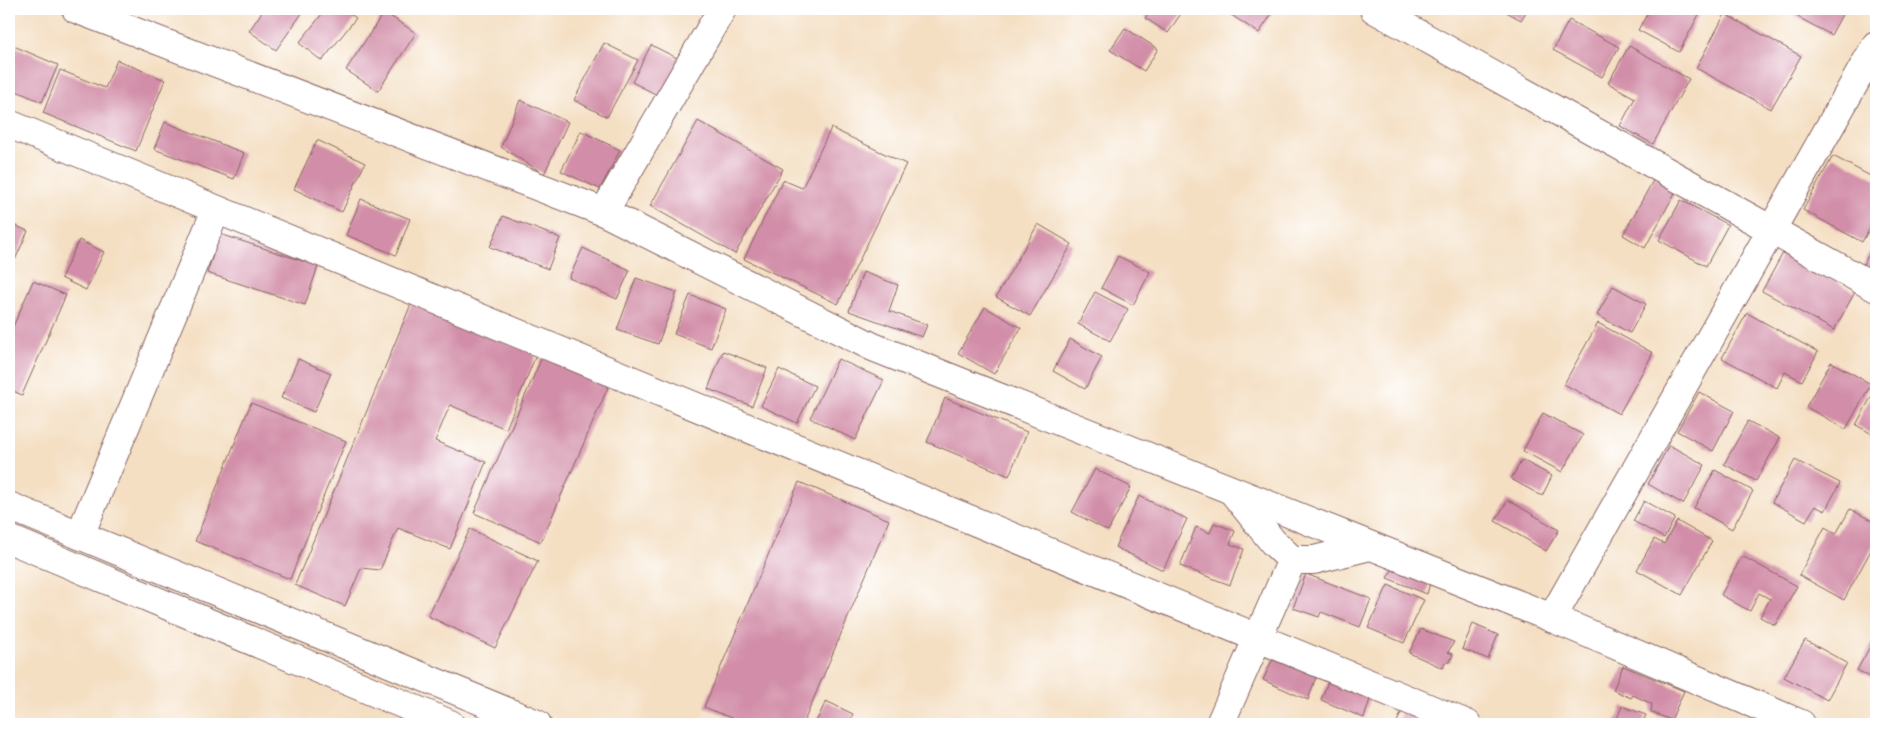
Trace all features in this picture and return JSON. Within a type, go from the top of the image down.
[{"type":"street","points":[[76,9],[604,212],[873,347],[1552,618],[1801,724]]},
{"type":"street","points":[[604,212],[722,9]]},
{"type":"street","points":[[1374,9],[1772,228],[1876,288]]},
{"type":"street","points":[[1552,618],[1876,45]]},
{"type":"street","points":[[9,124],[1467,724]]},
{"type":"street","points":[[80,535],[216,210]]},
{"type":"street","points":[[1232,491],[1273,542],[1292,560],[1314,560],[1370,546]]},
{"type":"street","points":[[9,506],[536,724]]},
{"type":"street","points":[[9,539],[450,724]]},
{"type":"street","points":[[1220,724],[1292,560]]},
{"type":"building","points":[[264,9],[305,9],[276,50],[249,31]]},
{"type":"building","points":[[326,9],[343,9],[356,18],[322,61],[299,43]]},
{"type":"building","points":[[1151,9],[1184,9],[1168,33],[1145,18]]},
{"type":"building","points":[[1222,9],[1275,9],[1259,33]]},
{"type":"building","points":[[1501,9],[1528,9],[1521,20]]},
{"type":"building","points":[[1650,9],[1702,9],[1679,52],[1638,30]]},
{"type":"building","points":[[1783,9],[1845,9],[1831,35]]},
{"type":"building","points":[[384,12],[416,33],[378,91],[346,70]]},
{"type":"building","points":[[1725,14],[1801,56],[1771,109],[1696,68]]},
{"type":"building","points":[[1569,20],[1619,47],[1602,77],[1553,50]]},
{"type":"building","points":[[1125,28],[1158,49],[1144,71],[1110,50]]},
{"type":"building","points":[[604,43],[638,60],[607,117],[574,100]]},
{"type":"building","points":[[9,44],[58,65],[42,102],[9,88]]},
{"type":"building","points":[[651,45],[683,61],[663,98],[632,82]]},
{"type":"building","points":[[1629,46],[1689,79],[1653,144],[1620,126],[1635,98],[1608,83]]},
{"type":"building","points":[[117,60],[165,80],[136,151],[43,113],[60,70],[105,88]]},
{"type":"building","points":[[520,100],[568,122],[544,174],[501,147]]},
{"type":"building","points":[[698,121],[783,169],[735,254],[650,206]]},
{"type":"building","points":[[165,122],[244,153],[234,179],[154,149]]},
{"type":"building","points":[[831,128],[906,164],[838,304],[744,259],[783,180],[802,188]]},
{"type":"building","points":[[581,131],[620,150],[600,189],[561,171]]},
{"type":"building","points":[[317,140],[365,163],[342,212],[294,189]]},
{"type":"building","points":[[1833,156],[1876,179],[1876,217],[1862,242],[1803,210]]},
{"type":"building","points":[[1655,177],[1677,189],[1645,248],[1623,235]]},
{"type":"building","points":[[361,199],[410,219],[396,255],[346,235]]},
{"type":"building","points":[[1681,200],[1728,225],[1706,266],[1659,240]]},
{"type":"building","points":[[503,216],[560,238],[548,269],[490,247]]},
{"type":"building","points":[[9,223],[28,231],[15,260],[9,258]]},
{"type":"building","points":[[1038,224],[1072,244],[1030,316],[996,297]]},
{"type":"building","points":[[220,234],[318,266],[305,305],[207,273]]},
{"type":"building","points":[[79,240],[104,252],[86,290],[61,278]]},
{"type":"building","points":[[1876,241],[1876,272],[1863,265]]},
{"type":"building","points":[[583,248],[630,270],[617,299],[569,278]]},
{"type":"building","points":[[1783,253],[1855,292],[1834,330],[1762,291]]},
{"type":"building","points":[[1118,256],[1150,272],[1133,305],[1101,288]]},
{"type":"building","points":[[863,272],[898,285],[889,311],[927,325],[922,337],[849,311]]},
{"type":"building","points":[[636,278],[677,292],[658,344],[617,330]]},
{"type":"building","points":[[33,281],[66,295],[22,395],[9,389],[9,336]]},
{"type":"building","points":[[1613,286],[1646,304],[1630,333],[1597,315]]},
{"type":"building","points":[[1095,292],[1128,309],[1110,341],[1078,324]]},
{"type":"building","points":[[690,295],[726,309],[711,348],[674,334]]},
{"type":"building","points":[[411,304],[536,355],[506,429],[450,405],[435,441],[486,462],[450,549],[398,528],[380,570],[361,568],[345,606],[295,585]]},
{"type":"building","points":[[985,307],[1021,328],[994,374],[958,353]]},
{"type":"building","points":[[1747,313],[1818,352],[1802,381],[1785,372],[1777,388],[1722,358]]},
{"type":"building","points":[[1598,323],[1653,353],[1619,414],[1564,384]]},
{"type":"building","points":[[1070,339],[1102,357],[1085,389],[1053,371]]},
{"type":"building","points":[[723,351],[767,368],[752,406],[708,389]]},
{"type":"building","points":[[542,357],[609,385],[541,542],[474,513]]},
{"type":"building","points":[[298,359],[331,373],[314,412],[281,398]]},
{"type":"building","points":[[838,359],[884,380],[855,440],[810,418]]},
{"type":"building","points":[[1831,362],[1871,384],[1846,429],[1806,407]]},
{"type":"building","points":[[779,369],[815,386],[797,423],[761,406]]},
{"type":"building","points":[[1876,388],[1876,436],[1856,425]]},
{"type":"building","points":[[1699,392],[1734,411],[1713,451],[1677,431]]},
{"type":"building","points":[[945,398],[1027,432],[1009,476],[927,442]]},
{"type":"building","points":[[251,403],[346,441],[290,579],[195,541]]},
{"type":"building","points":[[1543,413],[1583,435],[1562,472],[1523,451]]},
{"type":"building","points":[[1748,421],[1780,438],[1756,481],[1724,464]]},
{"type":"building","points":[[1669,445],[1705,465],[1683,504],[1648,484]]},
{"type":"building","points":[[1522,460],[1552,476],[1542,496],[1511,479]]},
{"type":"building","points":[[1795,460],[1840,483],[1825,511],[1815,506],[1806,521],[1772,502]]},
{"type":"building","points":[[1095,469],[1131,487],[1108,531],[1072,512]]},
{"type":"building","points":[[1715,470],[1753,491],[1732,529],[1694,508]]},
{"type":"building","points":[[799,482],[889,520],[803,724],[746,724],[704,707]]},
{"type":"building","points":[[1139,496],[1187,519],[1163,570],[1115,547]]},
{"type":"building","points":[[1508,500],[1559,530],[1546,551],[1495,521]]},
{"type":"building","points":[[1644,501],[1675,518],[1664,538],[1633,521]]},
{"type":"building","points":[[1850,509],[1876,523],[1876,541],[1844,600],[1799,575],[1825,527],[1836,534]]},
{"type":"building","points":[[1677,521],[1712,541],[1682,595],[1637,570],[1654,539],[1664,544]]},
{"type":"building","points":[[1214,523],[1235,531],[1230,544],[1244,549],[1230,585],[1180,566],[1196,527],[1210,533]]},
{"type":"building","points":[[470,529],[538,561],[495,648],[428,616]]},
{"type":"building","points":[[1742,556],[1797,586],[1775,625],[1760,617],[1770,599],[1759,593],[1750,611],[1721,595]]},
{"type":"building","points":[[1392,570],[1430,583],[1427,594],[1387,578]]},
{"type":"building","points":[[1306,574],[1371,599],[1360,627],[1321,612],[1319,617],[1293,608]]},
{"type":"building","points":[[1388,585],[1424,600],[1404,643],[1368,628]]},
{"type":"building","points":[[1473,624],[1498,635],[1488,659],[1462,649]]},
{"type":"building","points":[[1421,629],[1454,642],[1448,652],[1453,654],[1450,662],[1445,662],[1443,668],[1409,653]]},
{"type":"building","points":[[1876,636],[1876,680],[1857,670]]},
{"type":"building","points":[[1805,640],[1847,663],[1827,700],[1784,677]]},
{"type":"building","points":[[1274,656],[1317,674],[1308,700],[1263,680]]},
{"type":"building","points":[[1623,666],[1684,691],[1671,720],[1651,712],[1652,704],[1633,695],[1631,698],[1613,690]]},
{"type":"building","points":[[1330,676],[1372,693],[1364,718],[1321,700]]},
{"type":"building","points":[[826,701],[853,714],[848,724],[815,724]]},
{"type":"building","points":[[1622,706],[1646,715],[1642,724],[1615,724]]},
{"type":"building","points":[[1404,707],[1444,724],[1396,724]]}]
